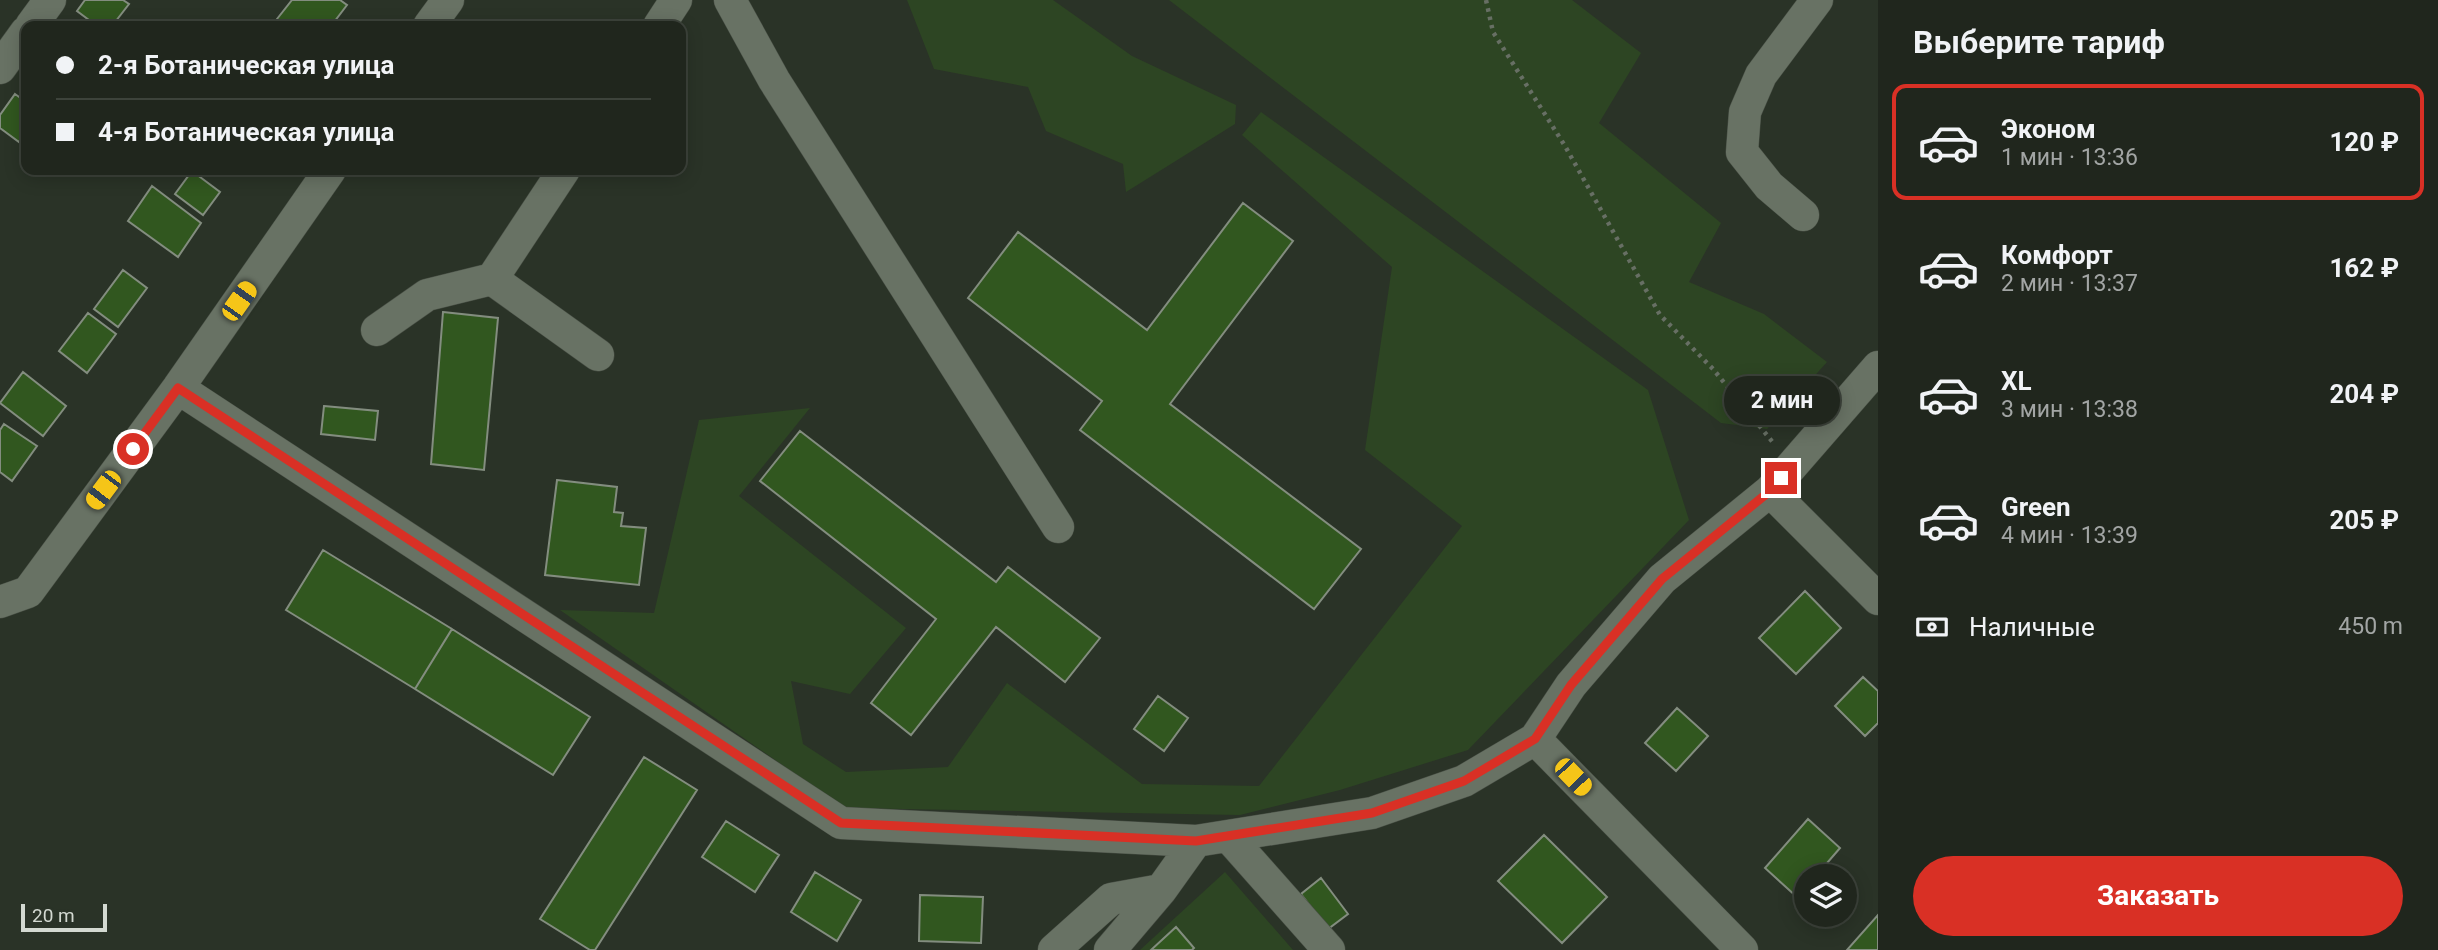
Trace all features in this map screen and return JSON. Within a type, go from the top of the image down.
[{"type":"street","points":[[35,21],[50,0]]},
{"type":"street","points":[[433,21],[448,0]]},
{"type":"street","points":[[662,21],[676,0]]},
{"type":"street","points":[[730,0],[774,80],[1058,527]]},
{"type":"street","points":[[1803,215],[1769,186],[1742,152],[1745,112],[1761,75],[1817,0]]},
{"type":"street","points":[[0,68],[21,39]]},
{"type":"street","points":[[0,602],[28,592],[178,388],[327,175]]},
{"type":"street","points":[[377,330],[427,295],[492,279],[561,175]]},
{"type":"street","points":[[492,279],[598,355]]},
{"type":"street","points":[[178,388],[841,823],[1196,841],[1372,813],[1464,781],[1535,739],[1571,685],[1662,579],[1770,491],[1878,368]]},
{"type":"street","points":[[1770,491],[1878,599]]},
{"type":"street","points":[[1535,739],[1742,950]]},
{"type":"street","points":[[1228,836],[1329,950]]},
{"type":"street","points":[[1110,950],[1161,890],[1196,841]]},
{"type":"street","points":[[1054,950],[1111,899],[1161,890]]},
{"type":"path","points":[[1486,0],[1493,32],[1565,146],[1660,315],[1713,369],[1792,466]]},
{"type":"green space","points":[[907,0],[1053,0],[1132,56],[1236,105],[1235,124],[1126,192],[1123,164],[1046,131],[1028,87],[934,69]]},
{"type":"green space","points":[[1169,0],[1572,0],[1641,53],[1599,123],[1721,223],[1689,282],[1764,314],[1827,362],[1767,429],[1721,423]]},
{"type":"green space","points":[[1261,112],[1648,390],[1689,520],[1468,750],[1340,790],[1240,815],[844,808],[560,610],[654,613],[699,420],[810,408],[739,496],[906,628],[850,694],[791,681],[803,744],[846,772],[948,767],[1007,683],[1142,784],[1259,786],[1462,526],[1365,450],[1392,267],[1242,135]]},
{"type":"green space","points":[[1225,872],[1293,950],[1140,950]]},
{"type":"building","points":[[85,0],[123,0],[129,4],[116,21],[90,21],[77,11]]},
{"type":"building","points":[[292,0],[340,0],[347,5],[335,21],[277,19]]},
{"type":"building","points":[[15,94],[21,98],[19,142],[0,128],[0,115]]},
{"type":"building","points":[[189,175],[197,175],[220,192],[203,215],[175,194]]},
{"type":"building","points":[[152,186],[201,223],[178,257],[128,221]]},
{"type":"building","points":[[1243,203],[1293,241],[1170,404],[1361,549],[1314,609],[1080,430],[1102,401],[968,298],[1018,232],[1147,330]]},
{"type":"building","points":[[123,270],[147,288],[118,327],[94,309]]},
{"type":"building","points":[[443,312],[498,318],[484,470],[431,464]]},
{"type":"building","points":[[88,313],[116,334],[87,373],[59,351]]},
{"type":"building","points":[[23,372],[66,406],[43,436],[0,403]]},
{"type":"building","points":[[324,406],[378,411],[375,440],[321,434]]},
{"type":"building","points":[[4,424],[37,446],[12,481],[0,472],[0,430]]},
{"type":"building","points":[[800,431],[996,582],[1008,567],[1100,638],[1065,682],[996,627],[911,735],[871,703],[936,619],[760,481]]},
{"type":"building","points":[[557,480],[617,487],[614,512],[623,513],[621,526],[646,528],[639,585],[545,575]]},
{"type":"building","points":[[323,550],[452,629],[415,689],[286,610]]},
{"type":"building","points":[[1805,591],[1841,628],[1796,674],[1759,638]]},
{"type":"building","points":[[452,629],[590,717],[553,775],[415,689]]},
{"type":"building","points":[[1863,677],[1878,691],[1878,723],[1865,736],[1835,706]]},
{"type":"building","points":[[1158,696],[1188,718],[1164,751],[1134,729]]},
{"type":"building","points":[[1677,708],[1708,736],[1676,771],[1645,743]]},
{"type":"building","points":[[644,757],[697,790],[595,950],[590,950],[540,919]]},
{"type":"building","points":[[1808,819],[1840,848],[1826,864],[1794,864],[1794,894],[1765,868]]},
{"type":"building","points":[[726,821],[779,855],[755,892],[702,857]]},
{"type":"building","points":[[1544,835],[1607,897],[1562,943],[1498,881]]},
{"type":"building","points":[[815,872],[861,900],[837,941],[791,912]]},
{"type":"building","points":[[1321,878],[1348,914],[1328,929],[1301,894]]},
{"type":"building","points":[[920,895],[983,897],[981,943],[919,941]]},
{"type":"building","points":[[1878,915],[1878,950],[1847,950]]},
{"type":"building","points":[[1176,927],[1194,948],[1192,950],[1151,950]]},
{"type":"route","points":[[133,449],[178,388],[841,823],[1196,841],[1372,813],[1464,781],[1535,739],[1571,685],[1662,579],[1770,491],[1781,478]]}]
